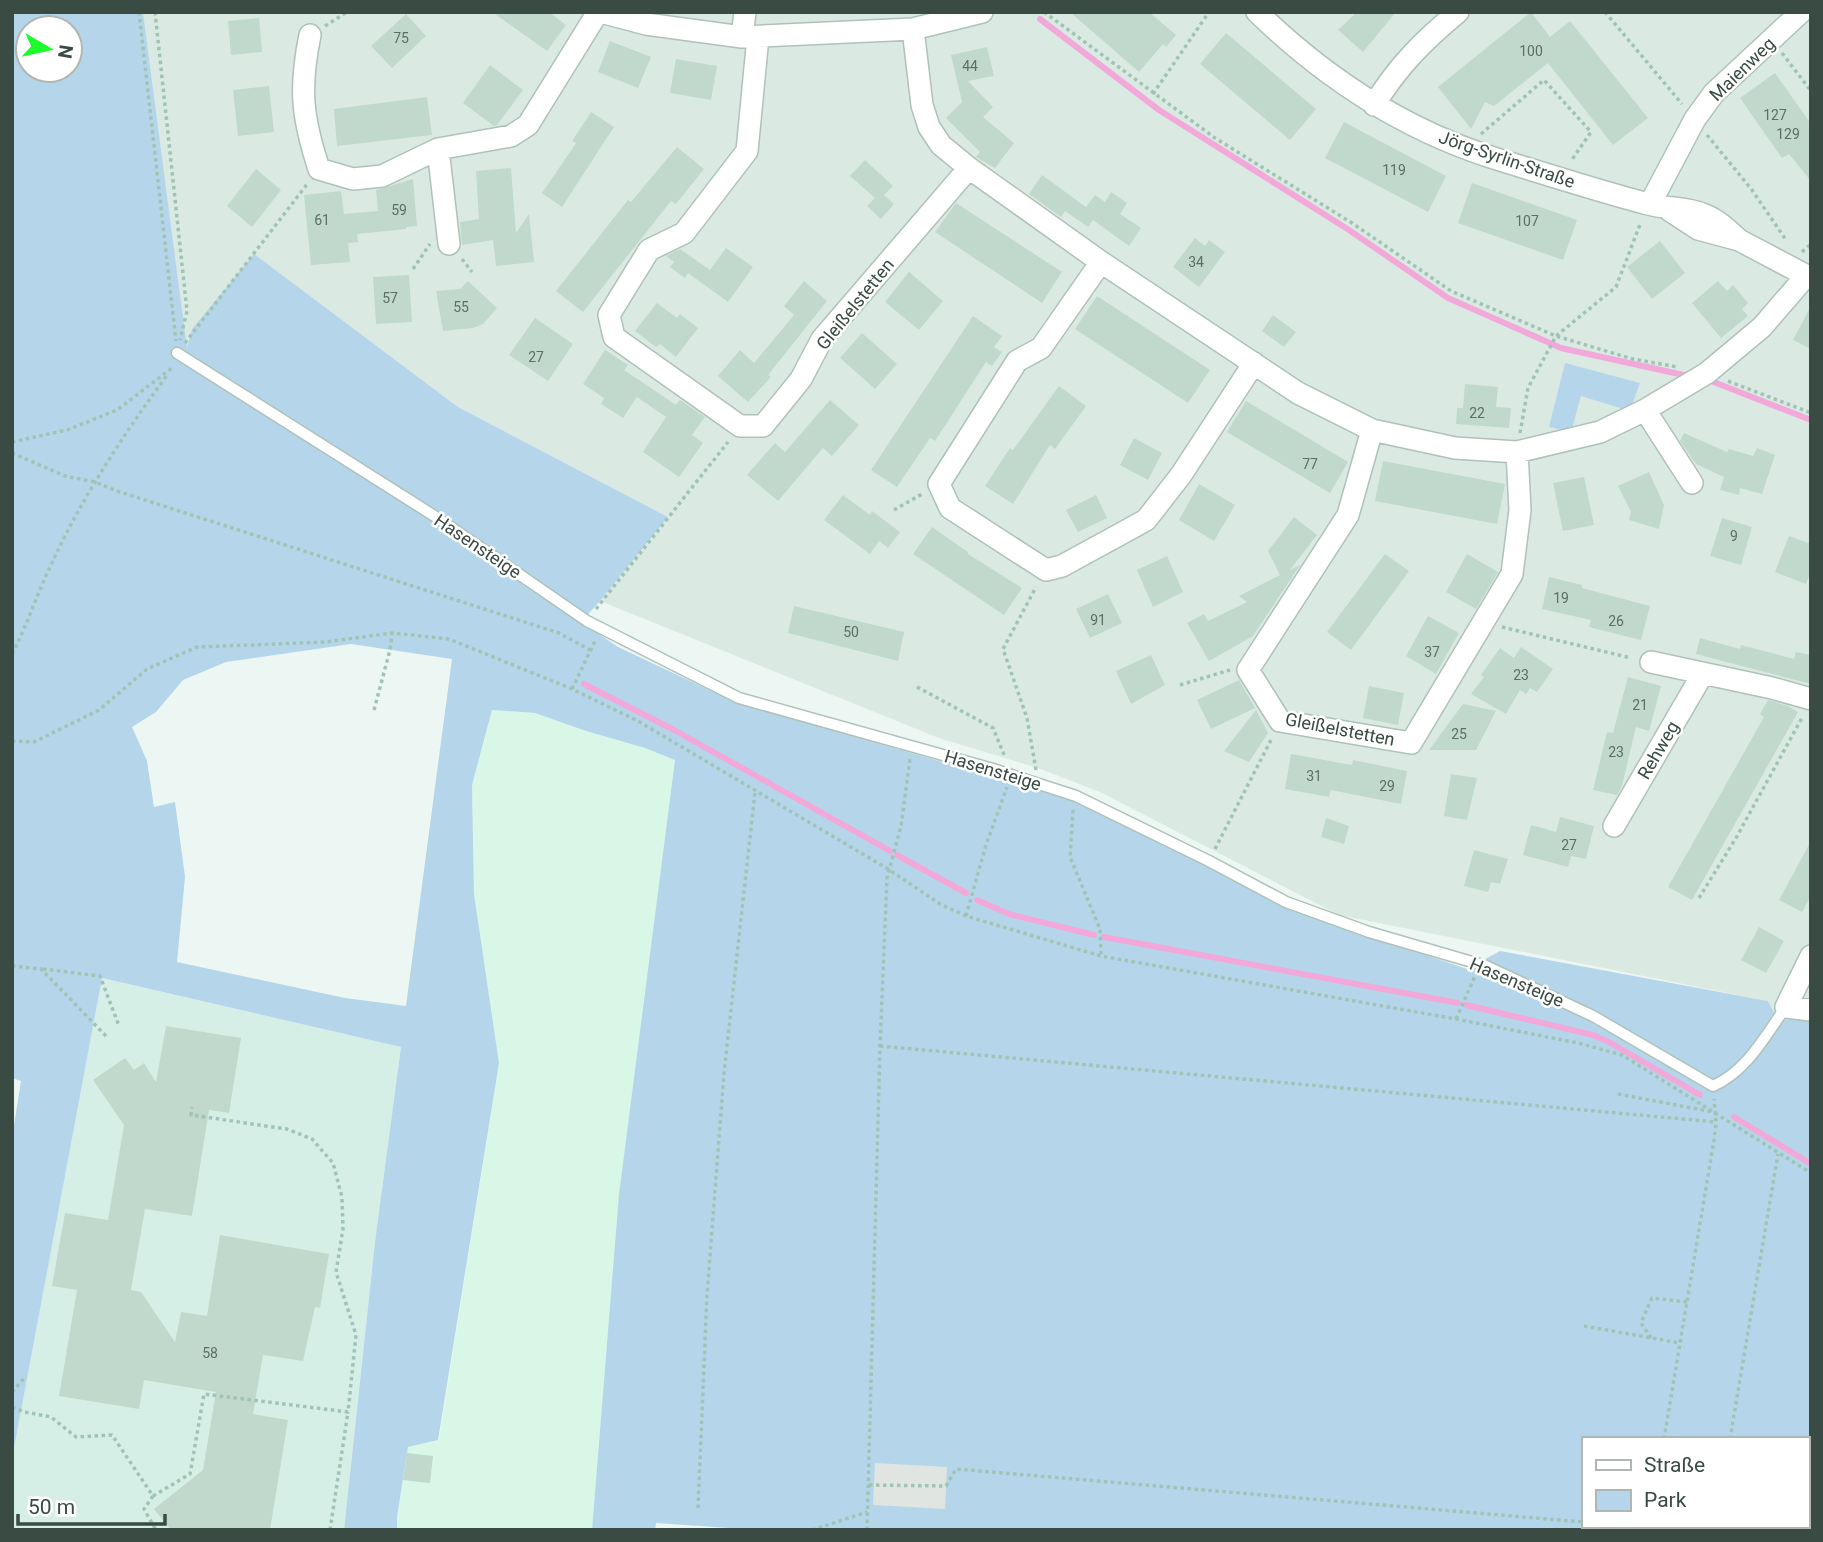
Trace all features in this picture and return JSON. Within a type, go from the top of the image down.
[{"type":"street","points":[[310,35],[303,65],[302,91],[307,132],[319,169],[353,178],[382,176],[438,149],[511,136],[528,125],[599,12],[646,24],[750,37],[913,29],[982,12]]},
{"type":"street","points":[[740,426],[614,337],[609,315],[649,250],[684,233],[747,151],[750,37],[745,12]]},
{"type":"street","points":[[1374,105],[1387,83],[1419,44],[1458,12]]},
{"type":"street","name":"Maienweg","points":[[1658,206],[1695,119],[1714,93],[1801,12]]},
{"type":"street","name":"Jörg-Syrlin-Straße","points":[[1255,13],[1322,68],[1374,105],[1441,138],[1497,159],[1658,206],[1698,229],[1739,240],[1801,273]]},
{"type":"street","points":[[913,29],[922,104],[929,127],[941,145],[969,169],[1101,262],[1298,393],[1372,430],[1455,448],[1517,452],[1600,432],[1645,410],[1707,373],[1762,327],[1801,273]]},
{"type":"street","points":[[438,149],[449,244]]},
{"type":"street","name":"Gleißelstetten","points":[[740,426],[763,426],[802,380],[822,339],[969,169]]},
{"type":"street","points":[[1101,262],[1041,348],[1017,361],[939,484],[950,508],[1045,570],[1062,566],[1146,520],[1181,475],[1254,363]]},
{"type":"street","points":[[1645,410],[1692,483]]},
{"type":"street","points":[[1252,664],[1348,515],[1372,430]]},
{"type":"street","name":"Gleißelstetten","points":[[1252,664],[1248,670],[1280,721],[1411,743],[1512,575],[1520,510],[1517,452]]},
{"type":"street","points":[[1651,662],[1772,688],[1808,706]]},
{"type":"street","name":"Rehweg","points":[[1614,826],[1702,675]]},
{"type":"street","points":[[1811,956],[1786,1007],[1811,1010]]},
{"type":"lane","name":"Hasensteige","points":[[177,353],[436,517],[587,621],[739,698],[913,746],[1076,796],[1286,902],[1369,932],[1481,964],[1593,1016],[1713,1086]]},
{"type":"lane","points":[[1713,1086],[1730,1079],[1745,1064],[1786,1007]]},
{"type":"path","points":[[139,12],[177,353]]},
{"type":"path","points":[[12,654],[52,564],[95,482],[133,423],[172,370],[187,310],[155,12]]},
{"type":"path","points":[[1044,12],[1215,138],[1352,223],[1451,290],[1555,338],[1633,359],[1707,373],[1811,413]]},
{"type":"path","points":[[1153,94],[1209,12]]},
{"type":"path","points":[[1605,12],[1752,190],[1784,237],[1801,273]]},
{"type":"path","points":[[1772,39],[1811,91]]},
{"type":"path","points":[[1465,147],[1544,80],[1591,132],[1573,157]]},
{"type":"path","points":[[177,353],[319,169]]},
{"type":"path","points":[[1517,452],[1528,388],[1555,338],[1616,287],[1658,206]]},
{"type":"path","points":[[12,442],[67,430],[117,410],[172,370]]},
{"type":"path","points":[[587,621],[740,426]]},
{"type":"path","points":[[12,453],[65,476],[95,482],[559,633],[590,649]]},
{"type":"path","points":[[894,510],[939,484]]},
{"type":"path","points":[[1038,783],[1027,718],[1003,649],[1045,570]]},
{"type":"path","points":[[1483,622],[1651,662]]},
{"type":"path","points":[[572,690],[590,649],[604,629]]},
{"type":"path","points":[[374,710],[392,633]]},
{"type":"path","points":[[12,741],[34,741],[99,710],[147,669],[197,647],[325,642],[392,633],[449,639],[572,690],[638,721],[888,869],[940,904],[966,916],[1101,956],[1456,1019],[1578,1043],[1622,1055],[1811,1173]]},
{"type":"path","points":[[1180,685],[1252,664]]},
{"type":"path","points":[[918,687],[992,728],[1012,775],[986,845],[966,916]]},
{"type":"path","points":[[1699,898],[1736,838],[1808,706]]},
{"type":"path","points":[[1209,861],[1280,721]]},
{"type":"path","points":[[867,1530],[880,1046],[888,869],[901,826],[913,746]]},
{"type":"path","points":[[698,1508],[707,1295],[724,1073],[755,792]]},
{"type":"path","points":[[1076,796],[1070,857],[1100,929],[1101,956]]},
{"type":"path","points":[[1456,1019],[1481,964]]},
{"type":"path","points":[[12,966],[100,976],[119,1026]]},
{"type":"path","points":[[41,969],[108,1038]]},
{"type":"path","points":[[880,1046],[1716,1122]]},
{"type":"path","points":[[1664,1437],[1716,1122],[1713,1086]]},
{"type":"path","points":[[1619,1094],[1715,1112]]},
{"type":"path","points":[[192,1107],[191,1115],[287,1129],[312,1139],[333,1163],[342,1197],[343,1229],[336,1272],[356,1335],[348,1412],[330,1530]]},
{"type":"path","points":[[1730,1437],[1778,1154]]},
{"type":"path","points":[[1651,1338],[1641,1323],[1652,1297],[1687,1301]]},
{"type":"path","points":[[1584,1326],[1680,1343]]},
{"type":"path","points":[[12,1392],[26,1376]]},
{"type":"path","points":[[156,1530],[144,1509],[153,1496],[190,1474],[204,1394],[348,1412]]},
{"type":"path","points":[[12,1406],[25,1412],[51,1417],[76,1437],[112,1435],[153,1496]]},
{"type":"path","points":[[869,1485],[946,1486],[956,1469],[1582,1522]]},
{"type":"path","points":[[812,1530],[868,1512]]},
{"type":"shaded area","points":[[143,12],[1811,12],[1811,1019],[1778,1021],[1768,1001],[1339,915],[1100,792],[1038,768],[939,738],[600,601],[668,517],[458,407],[254,255],[192,329],[187,351]]},
{"type":"shaded area","points":[[492,710],[535,713],[675,759],[619,1194],[592,1530],[397,1530],[408,1447],[439,1440],[499,1063],[474,894],[472,785]]},
{"type":"shaded area","points":[[101,978],[401,1047],[375,1242],[344,1530],[12,1530],[12,1459]]},
{"type":"shaded area","points":[[875,1463],[947,1467],[945,1509],[873,1505]]},
{"type":"green space","points":[[12,12],[143,12],[187,348],[192,329],[254,254],[458,407],[668,517],[581,622],[618,647],[737,703],[1037,787],[1091,806],[1207,864],[1282,906],[1467,969],[1500,951],[1768,1001],[1778,1021],[1811,1019],[1811,1530],[758,1530],[656,1523],[655,1530],[592,1530],[619,1194],[675,760],[535,713],[492,710],[472,785],[474,894],[499,1063],[438,1440],[408,1447],[397,1530],[344,1530],[375,1242],[401,1047],[102,978],[12,1459],[12,1138],[21,1081],[12,1078]],"holes":[[[351,644],[452,659],[406,1006],[345,998],[177,962],[185,877],[175,802],[154,807],[147,761],[132,727],[156,712],[183,680],[226,662]]]},
{"type":"green space","points":[[1565,363],[1640,383],[1630,411],[1581,396],[1571,432],[1549,427]]},
{"type":"building","points":[[492,12],[549,12],[566,25],[547,51]]},
{"type":"building","points":[[1070,12],[1149,12],[1176,35],[1166,47],[1163,44],[1139,72]]},
{"type":"building","points":[[1357,12],[1396,12],[1363,52],[1338,30]]},
{"type":"building","points":[[1531,12],[1550,37],[1570,21],[1648,118],[1613,145],[1548,63],[1494,106],[1485,102],[1471,129],[1438,87]]},
{"type":"building","points":[[406,14],[426,36],[392,68],[371,46]]},
{"type":"building","points":[[259,18],[262,52],[231,55],[228,21]]},
{"type":"building","points":[[1226,33],[1316,109],[1290,140],[1200,64]]},
{"type":"building","points":[[610,41],[651,57],[638,88],[598,72]]},
{"type":"building","points":[[987,47],[994,76],[968,81],[993,107],[983,117],[1014,143],[995,168],[976,157],[980,152],[946,118],[962,102],[951,55]]},
{"type":"building","points":[[676,59],[717,66],[711,100],[670,93]]},
{"type":"building","points":[[490,65],[523,90],[494,126],[463,103]]},
{"type":"building","points":[[1775,73],[1811,124],[1811,181],[1789,154],[1782,158],[1740,98]]},
{"type":"building","points":[[269,86],[274,132],[238,136],[233,90]]},
{"type":"building","points":[[427,97],[432,135],[337,146],[334,109]]},
{"type":"building","points":[[591,112],[614,127],[562,207],[542,193],[576,143],[572,141]]},
{"type":"building","points":[[1344,122],[1446,176],[1428,212],[1325,158]]},
{"type":"building","points":[[677,147],[704,169],[676,204],[671,201],[583,312],[556,291],[628,200],[631,202]]},
{"type":"building","points":[[865,160],[893,186],[884,195],[894,204],[881,219],[867,206],[875,198],[850,176]]},
{"type":"building","points":[[511,168],[516,233],[529,214],[534,262],[496,266],[493,240],[462,245],[460,222],[479,219],[476,171]]},
{"type":"building","points":[[256,169],[281,190],[252,227],[227,206]]},
{"type":"building","points":[[1042,175],[1086,207],[1095,195],[1105,202],[1111,192],[1127,203],[1120,214],[1141,228],[1129,246],[1093,220],[1088,227],[1065,211],[1061,217],[1029,194]]},
{"type":"building","points":[[413,179],[417,226],[357,234],[358,242],[348,243],[350,262],[311,265],[304,195],[341,191],[344,214],[378,211],[376,190]]},
{"type":"building","points":[[1472,183],[1577,220],[1563,260],[1458,223]]},
{"type":"building","points":[[956,203],[1062,272],[1042,303],[935,232]]},
{"type":"building","points":[[1195,238],[1205,246],[1209,240],[1225,252],[1199,287],[1173,267]]},
{"type":"building","points":[[1660,241],[1685,273],[1652,299],[1627,267]]},
{"type":"building","points":[[726,248],[753,267],[728,302],[688,273],[685,278],[670,267],[674,262],[666,256],[680,249],[710,270]]},
{"type":"building","points":[[909,272],[943,301],[919,330],[885,302]]},
{"type":"building","points":[[409,275],[412,322],[376,324],[373,277]]},
{"type":"building","points":[[468,281],[497,308],[483,324],[473,328],[443,331],[436,291],[460,289]]},
{"type":"building","points":[[804,281],[827,301],[768,375],[771,377],[748,402],[718,376],[740,350],[754,363],[794,315],[784,306]]},
{"type":"building","points":[[1718,281],[1727,291],[1733,285],[1748,303],[1742,309],[1748,316],[1721,338],[1692,303]]},
{"type":"building","points":[[1097,296],[1210,370],[1188,403],[1075,329]]},
{"type":"building","points":[[657,303],[677,318],[680,314],[698,328],[676,357],[660,344],[656,347],[635,331]]},
{"type":"building","points":[[1811,306],[1811,349],[1793,340]]},
{"type":"building","points":[[1273,315],[1296,332],[1284,347],[1262,331]]},
{"type":"building","points":[[973,316],[1002,336],[994,347],[1002,352],[992,366],[986,362],[935,441],[930,438],[897,487],[871,470]]},
{"type":"building","points":[[535,318],[573,344],[548,381],[509,355]]},
{"type":"building","points":[[862,333],[897,364],[875,389],[840,358]]},
{"type":"building","points":[[605,350],[628,365],[624,370],[676,405],[680,400],[705,417],[692,435],[703,443],[679,477],[643,452],[666,417],[637,397],[623,418],[601,404],[604,398],[583,384]]},
{"type":"building","points":[[1465,384],[1498,387],[1496,407],[1511,408],[1509,428],[1456,424],[1457,408],[1463,408]]},
{"type":"building","points":[[1059,386],[1086,406],[1055,449],[1050,445],[1013,504],[985,486],[1010,448],[1013,450]]},
{"type":"building","points":[[830,400],[859,425],[832,456],[823,448],[778,501],[747,475],[775,443],[785,452]]},
{"type":"building","points":[[1246,401],[1348,462],[1330,493],[1227,432]]},
{"type":"building","points":[[1684,433],[1727,452],[1729,449],[1753,456],[1757,448],[1775,455],[1762,494],[1740,488],[1739,495],[1720,490],[1724,477],[1696,464],[1680,441]]},
{"type":"building","points":[[1134,438],[1162,453],[1148,480],[1120,465]]},
{"type":"building","points":[[1383,461],[1505,484],[1497,524],[1375,501]]},
{"type":"building","points":[[1649,472],[1664,505],[1659,529],[1629,520],[1631,512],[1618,486]]},
{"type":"building","points":[[1584,477],[1594,525],[1563,531],[1553,483]]},
{"type":"building","points":[[1199,484],[1235,505],[1214,541],[1179,520]]},
{"type":"building","points":[[843,495],[870,515],[872,511],[900,532],[888,548],[879,541],[870,554],[824,520]]},
{"type":"building","points":[[1096,495],[1107,518],[1078,532],[1066,510]]},
{"type":"building","points":[[1294,517],[1317,535],[1290,570],[1300,565],[1253,636],[1209,661],[1187,623],[1204,614],[1208,621],[1247,602],[1239,596],[1280,575],[1268,551]]},
{"type":"building","points":[[1722,518],[1752,527],[1741,565],[1710,556]]},
{"type":"building","points":[[932,527],[968,554],[1022,588],[1004,615],[913,554]]},
{"type":"building","points":[[1789,536],[1811,544],[1811,571],[1806,584],[1775,572]]},
{"type":"building","points":[[1385,554],[1409,571],[1351,650],[1327,632]]},
{"type":"building","points":[[1467,554],[1498,572],[1476,609],[1446,592]]},
{"type":"building","points":[[1167,556],[1183,592],[1153,607],[1137,570]]},
{"type":"building","points":[[1549,577],[1650,606],[1641,640],[1589,627],[1591,620],[1542,609]]},
{"type":"building","points":[[1108,594],[1122,623],[1090,638],[1076,609]]},
{"type":"building","points":[[794,606],[904,632],[898,661],[788,633]]},
{"type":"building","points":[[1428,616],[1459,633],[1436,674],[1406,656]]},
{"type":"building","points":[[1700,638],[1740,649],[1741,645],[1794,659],[1796,652],[1811,655],[1811,684],[1696,654]]},
{"type":"building","points":[[1521,647],[1553,669],[1537,692],[1530,688],[1526,694],[1520,690],[1506,714],[1471,694],[1500,648],[1514,658]]},
{"type":"building","points":[[1151,655],[1165,685],[1131,704],[1116,671]]},
{"type":"building","points":[[1628,677],[1661,686],[1649,731],[1636,727],[1622,786],[1617,795],[1593,790],[1607,732],[1613,733]]},
{"type":"building","points":[[1239,680],[1255,708],[1211,729],[1197,700]]},
{"type":"building","points":[[1369,686],[1404,693],[1398,725],[1363,718]]},
{"type":"building","points":[[1768,700],[1798,712],[1692,900],[1668,887],[1764,717],[1760,714]]},
{"type":"building","points":[[1463,704],[1496,711],[1476,750],[1429,750]]},
{"type":"building","points":[[1256,710],[1268,733],[1249,762],[1224,751]]},
{"type":"building","points":[[1291,754],[1352,765],[1353,760],[1407,771],[1401,804],[1331,790],[1329,797],[1285,789]]},
{"type":"building","points":[[1451,774],[1477,778],[1467,820],[1444,816]]},
{"type":"building","points":[[1560,817],[1594,826],[1586,859],[1571,856],[1568,867],[1523,855],[1531,825],[1556,832]]},
{"type":"building","points":[[1326,818],[1349,826],[1344,844],[1321,837]]},
{"type":"building","points":[[1811,841],[1811,896],[1802,912],[1779,900]]},
{"type":"building","points":[[1474,850],[1508,859],[1500,884],[1491,882],[1488,892],[1464,886]]},
{"type":"building","points":[[1759,927],[1784,941],[1766,973],[1741,960]]},
{"type":"building","points":[[166,1026],[241,1038],[229,1113],[209,1110],[192,1216],[145,1209],[131,1290],[141,1292],[175,1342],[181,1312],[207,1316],[220,1235],[329,1254],[320,1308],[315,1307],[303,1361],[263,1355],[253,1414],[288,1420],[270,1530],[171,1530],[154,1509],[203,1470],[216,1392],[144,1380],[139,1409],[59,1396],[77,1290],[52,1286],[65,1213],[108,1220],[124,1125],[93,1080],[125,1058],[134,1070],[144,1063],[156,1082]]},
{"type":"building","points":[[407,1453],[433,1456],[430,1483],[403,1480]]},
{"type":"waterway","points":[[1040,19],[1159,110],[1349,230],[1448,298],[1561,348],[1688,376]]},
{"type":"waterway","points":[[1711,381],[1811,420]]},
{"type":"waterway","points":[[584,684],[676,731],[890,851]]},
{"type":"waterway","points":[[897,855],[966,893]]},
{"type":"waterway","points":[[977,900],[1009,914],[1094,935]]},
{"type":"waterway","points":[[1104,937],[1458,1003]]},
{"type":"waterway","points":[[1466,1005],[1593,1035],[1700,1095]]},
{"type":"waterway","points":[[1734,1117],[1811,1164]]}]
